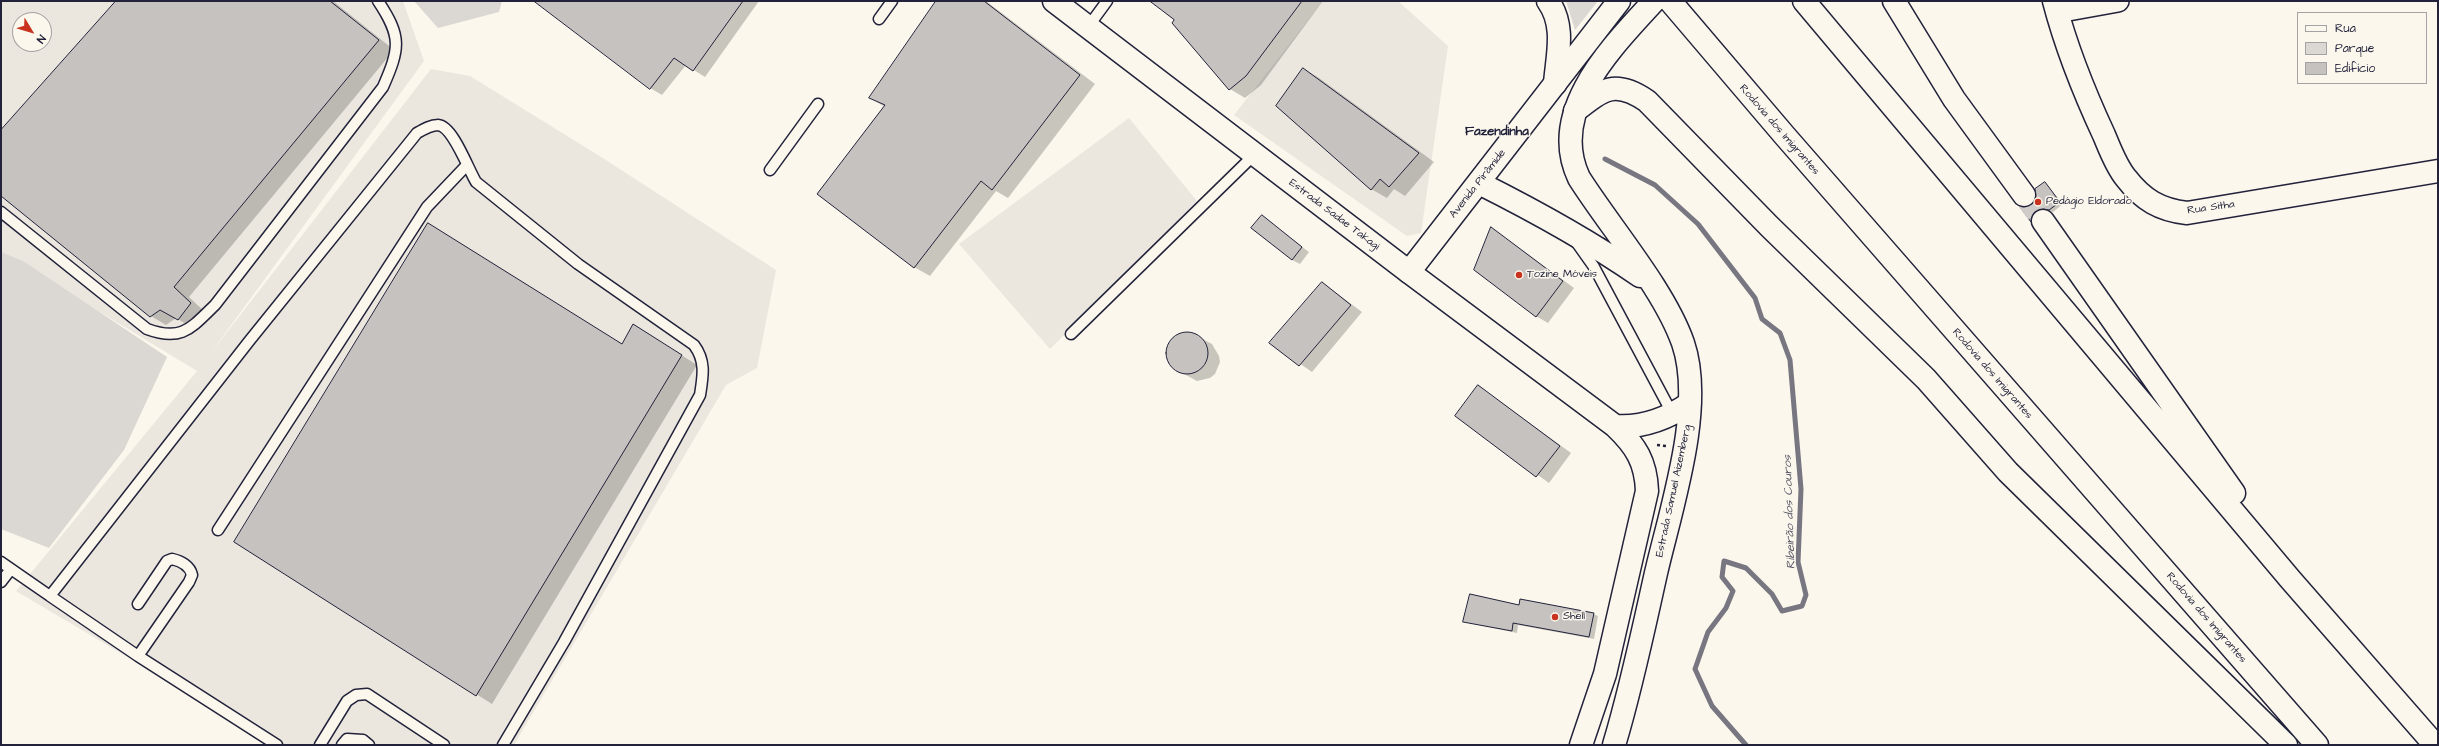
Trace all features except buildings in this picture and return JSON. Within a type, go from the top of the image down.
[{"type":"main road","name":"Estrada Sadae Takagi","points":[[1054,1],[1409,272],[1615,426]]},
{"type":"main road","points":[[1548,1],[1555,13],[1560,33],[1555,84]]},
{"type":"main road","name":"Avenida Pirâmide","points":[[1409,272],[1619,1]]},
{"type":"main road","points":[[1575,111],[1591,78],[1654,1]]},
{"type":"main road","name":"Rodovia dos Imigrantes","points":[[1670,1],[1730,72],[2317,745]]},
{"type":"main road","points":[[1804,1],[2290,579],[2435,745]]},
{"type":"main road","points":[[1894,1],[1954,99],[2024,195]]},
{"type":"main road","name":"Rua Sitha","points":[[2056,6],[2083,90],[2119,168],[2152,203],[2168,211],[2187,213],[2438,171]]},
{"type":"main road","points":[[1575,111],[1598,93],[1611,88],[1634,92],[1647,101],[1769,226],[1926,379],[2008,472],[2286,745]]},
{"type":"main road","name":"Estrada Samuel Aizemberg","points":[[1575,111],[1571,135],[1570,153],[1572,165],[1586,189],[1651,283],[1679,332],[1689,368],[1682,409],[1686,440],[1631,683],[1614,745]]},
{"type":"main road","points":[[1479,183],[1562,226],[1596,246],[1651,283]]},
{"type":"main road","points":[[2043,222],[2218,469],[2290,579]]},
{"type":"main road","points":[[1615,426],[1636,426],[1682,409]]},
{"type":"main road","points":[[1582,745],[1606,674],[1647,491],[1646,474],[1641,457],[1627,437],[1615,426]]},
{"type":"street","points":[[2056,6],[2118,1]]},
{"type":"lane","points":[[1,212],[147,329],[160,334],[176,335],[189,330],[214,305],[383,87],[395,60],[397,38],[392,22],[378,1]]},
{"type":"lane","points":[[879,19],[892,1]]},
{"type":"lane","points":[[1088,27],[1107,1]]},
{"type":"lane","points":[[770,170],[818,104]]},
{"type":"lane","points":[[50,596],[250,340],[417,132],[428,127],[439,125],[455,139],[466,166],[476,182],[578,264],[694,345],[701,355],[704,371],[700,395],[564,642],[503,745]]},
{"type":"lane","points":[[1071,334],[1255,154]]},
{"type":"lane","points":[[218,530],[427,207],[466,166]]},
{"type":"lane","points":[[1562,226],[1594,267],[1682,409]]},
{"type":"lane","points":[[138,604],[168,561],[172,559],[181,561],[191,571],[192,575],[189,582],[138,656]]},
{"type":"lane","points":[[1,562],[138,656],[277,745]]},
{"type":"lane","points":[[1,582],[11,569]]},
{"type":"lane","points":[[320,745],[347,701],[356,695],[367,694],[444,745]]},
{"type":"lane","points":[[342,745],[347,739],[355,739],[370,745]]},
{"type":"shaded area","points":[[1,1],[403,1],[424,61],[210,354],[431,69],[470,76],[598,155],[776,270],[757,368],[726,385],[514,745],[276,745],[16,591],[197,371],[1,252]]},
{"type":"shaded area","points":[[1323,1],[1398,1],[1448,46],[1421,233],[1407,236],[1234,115]]},
{"type":"shaded area","points":[[1129,118],[1197,201],[1050,349],[959,244]]},
{"type":"green space","points":[[414,1],[502,1],[499,12],[438,28]]},
{"type":"green space","points":[[1566,1],[1598,1],[1575,30]]},
{"type":"green space","points":[[1,252],[23,261],[167,357],[124,450],[49,548],[1,529]]},
{"type":"waterway","name":"Ribeirão dos Couros","points":[[1605,159],[1655,185],[1698,224],[1755,298],[1762,319],[1780,333],[1790,360],[1801,489],[1798,562],[1806,595],[1802,606],[1782,611],[1772,594],[1746,568],[1724,561],[1722,577],[1733,591],[1726,608],[1708,632],[1695,669],[1712,706],[1746,745]]},
{"type":"tunnel","points":[[2024,195],[2043,221]]},
{"type":"place","name":"Pedágio Eldorado","points":[[2038,202]]},
{"type":"place","name":"Tozine Móveis","points":[[1519,275]]},
{"type":"place","name":"Shell","points":[[1555,617]]},
{"type":"district","name":"Fazendinha","points":[[1497,132]]}]
